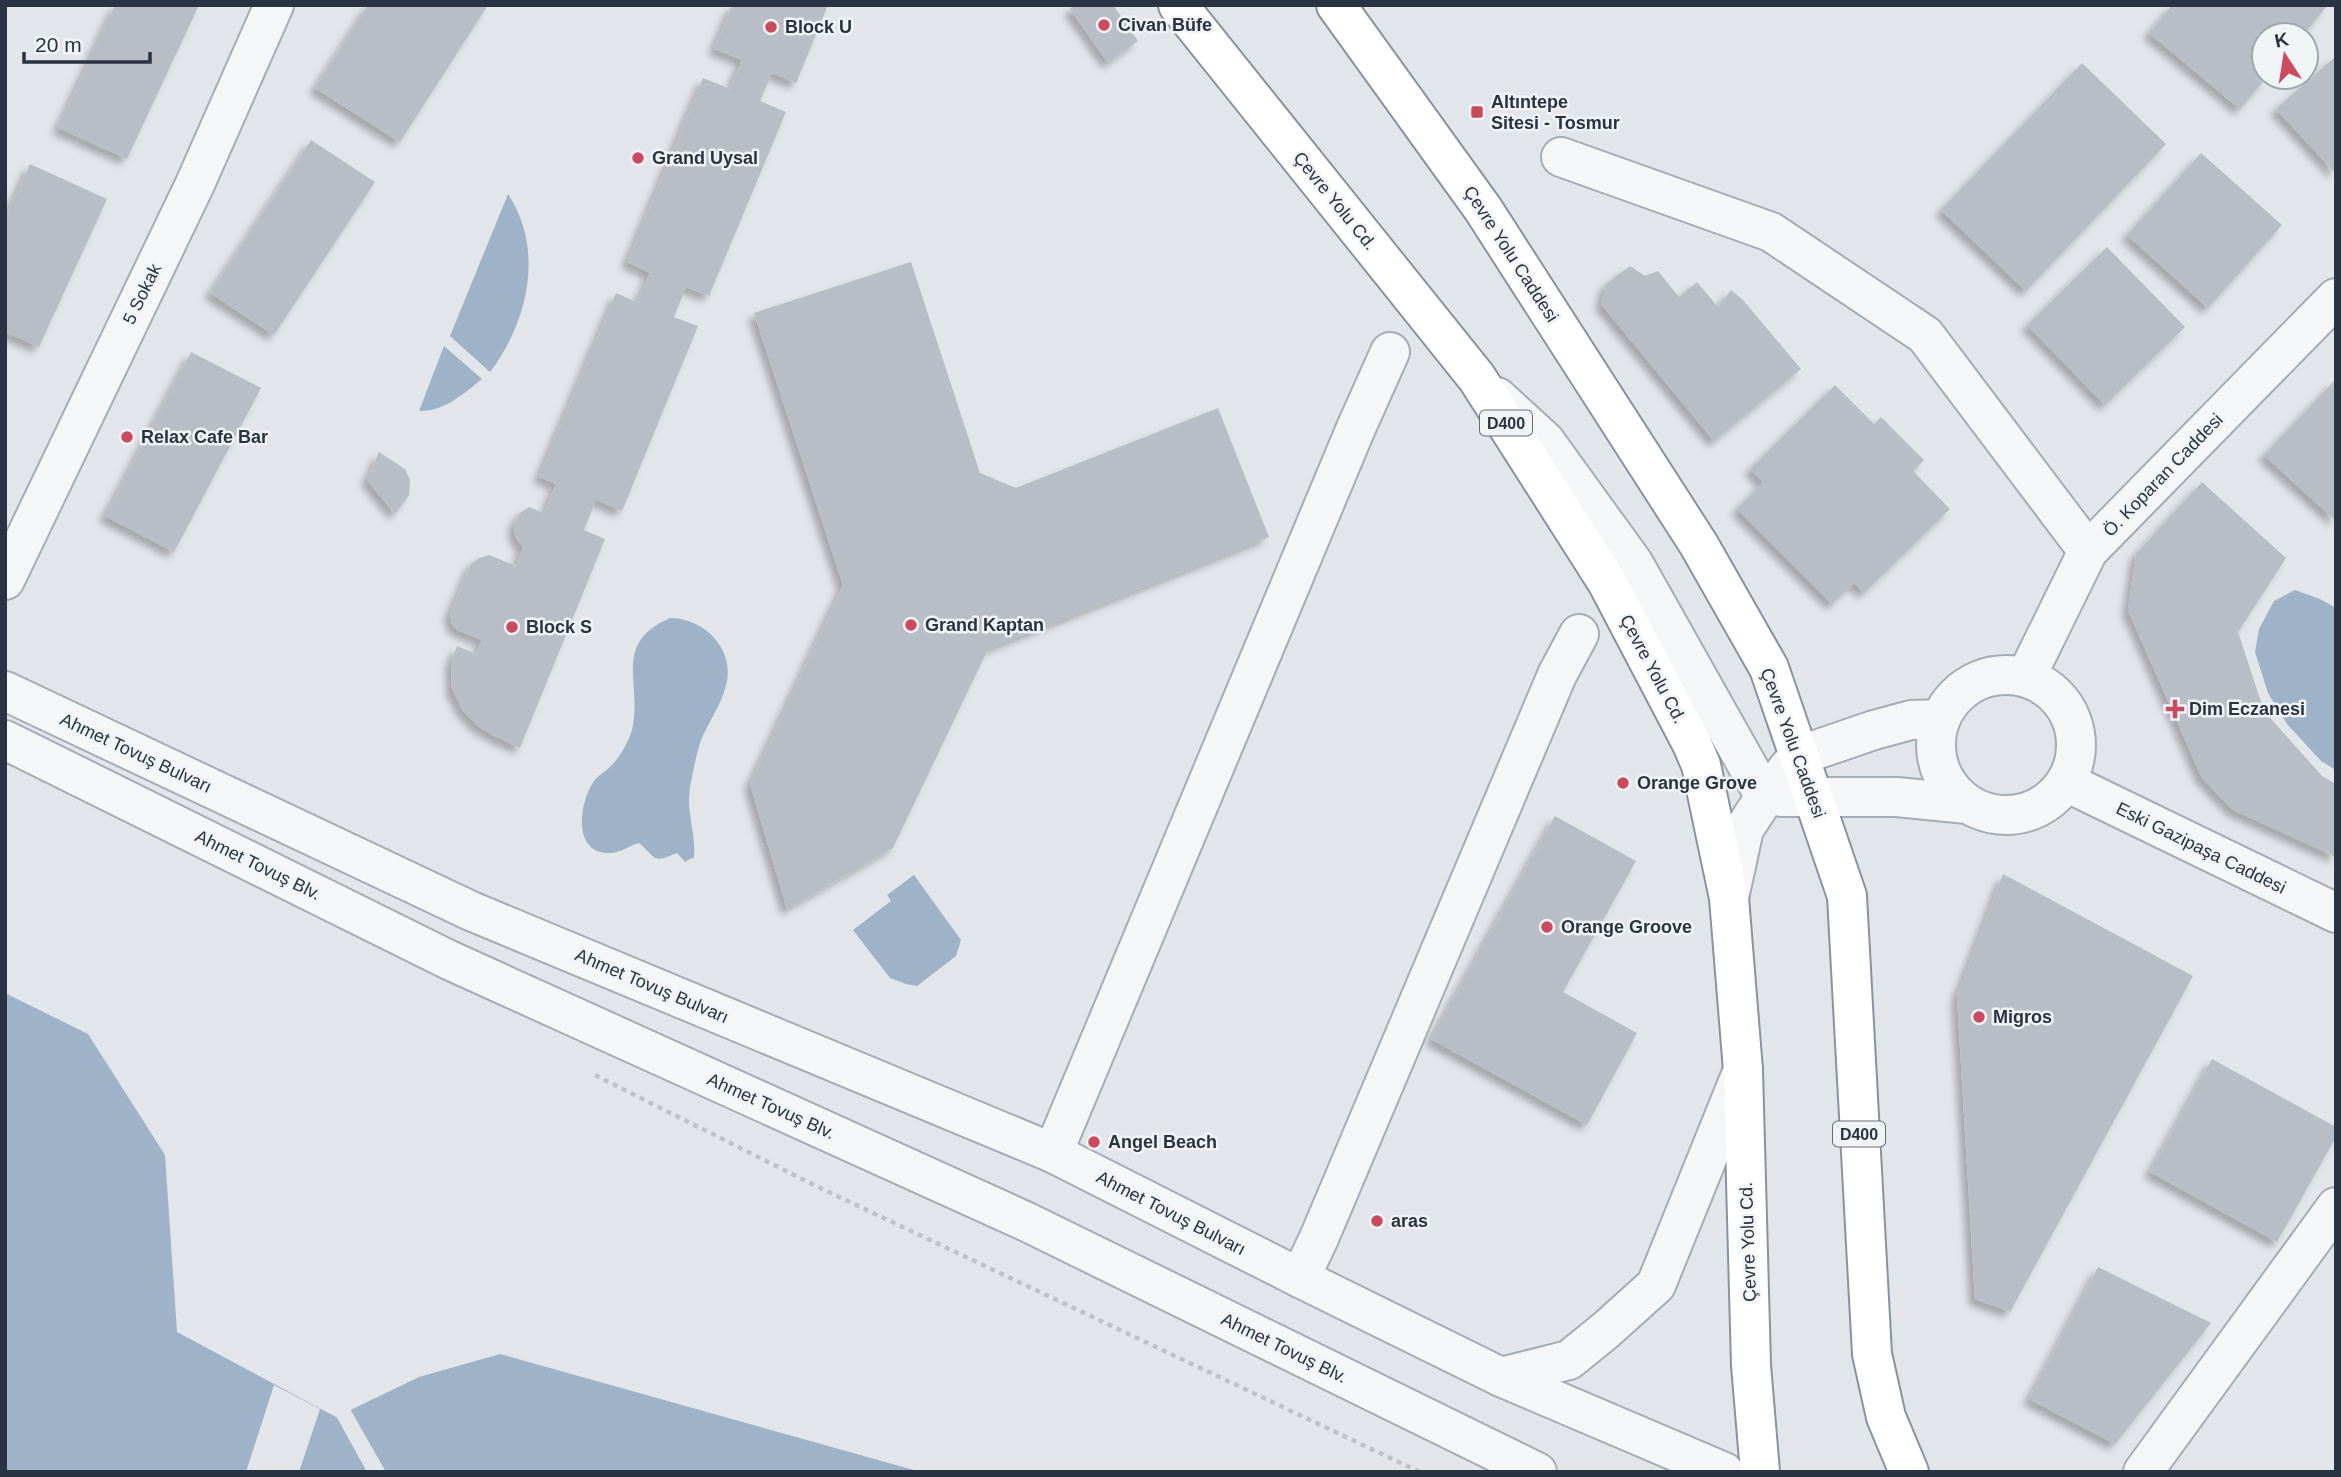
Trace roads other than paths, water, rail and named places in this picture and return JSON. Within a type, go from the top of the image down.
[{"type":"highway","name":"Çevre Yolu Cd.","points":[[1178,5],[1478,378],[1607,582],[1701,765],[1729,898],[1743,1070],[1751,1365],[1760,1472]]},
{"type":"highway","name":"Çevre Yolu Caddesi","points":[[1336,5],[1482,209],[1699,545],[1769,668],[1847,896],[1872,1354],[1886,1417],[1909,1472]]},
{"type":"street","name":"5 Sokak","points":[[5,580],[195,184],[274,5]]},
{"type":"street","points":[[1561,157],[1771,232],[1925,335],[2088,551]]},
{"type":"street","name":"Ö. Koparan Caddesi","points":[[2026,677],[2088,551],[2336,298]]},
{"type":"street","points":[[1053,1153],[1350,441],[1390,352]]},
{"type":"street","points":[[1478,378],[1545,441],[1634,564],[1765,797]]},
{"type":"street","points":[[1300,1279],[1557,675],[1578,634]]},
{"type":"street","points":[[1765,797],[1897,797],[1967,804],[1988,813],[2010,816],[2032,810],[2053,798],[2066,782],[2075,762],[2077,741],[2073,720],[2062,701],[2046,686],[2026,677],[2006,674],[1985,678],[1966,687],[1950,701],[1940,719],[1935,742],[1938,766],[1949,788],[1967,804]]},
{"type":"street","name":"Ahmet Tovuş Bulvarı","points":[[5,691],[471,911],[1053,1153],[1300,1279],[1501,1377],[1724,1472]]},
{"type":"street","points":[[1729,898],[1744,828],[1798,756],[1911,720],[1940,719]]},
{"type":"street","name":"Ahmet Tovuş Blv.","points":[[5,740],[449,960],[1027,1222],[1537,1472]]},
{"type":"street","name":"Eski Gazipaşa Caddesi","points":[[2066,782],[2336,913]]},
{"type":"street","points":[[1501,1377],[1569,1360],[1656,1284],[1743,1070]]},
{"type":"street","points":[[2143,1472],[2336,1207]]},
{"type":"water","points":[[508,194],[526,238],[529,262],[527,285],[514,331],[490,372],[450,336]]},
{"type":"water","points":[[444,346],[482,379],[445,405],[419,411]]},
{"type":"water","points":[[2295,590],[2336,608],[2336,770],[2321,761],[2287,724],[2268,693],[2255,652],[2259,629],[2274,601]]},
{"type":"water","points":[[670,618],[682,619],[704,629],[720,646],[728,669],[725,689],[701,740],[695,764],[689,797],[694,857],[685,862],[677,853],[655,858],[639,843],[613,853],[597,851],[589,845],[582,825],[582,813],[589,790],[596,779],[617,759],[632,730],[635,652],[652,628]]},
{"type":"water","points":[[914,875],[961,940],[956,956],[917,986],[890,978],[853,930],[891,901],[887,895]]},
{"type":"water","points":[[5,993],[88,1034],[165,1155],[177,1332],[336,1417],[419,1377],[500,1354],[921,1472],[5,1472]]},
{"type":"place","name":"Civan Büfe","points":[[1104,25]]},
{"type":"place","name":"Block U","points":[[771,27]]},
{"type":"place","name":"Altıntepe Sitesi - Tosmur","points":[[1477,112]]},
{"type":"place","name":"Grand Uysal","points":[[638,158]]},
{"type":"place","name":"Relax Cafe Bar","points":[[127,437]]},
{"type":"place","name":"Grand Kaptan","points":[[911,625]]},
{"type":"place","name":"Block S","points":[[512,627]]},
{"type":"place","name":"Dim Eczanesi","points":[[2175,709]]},
{"type":"place","name":"Orange Grove","points":[[1623,783]]},
{"type":"place","name":"Orange Groove","points":[[1547,927]]},
{"type":"place","name":"Migros","points":[[1979,1017]]},
{"type":"place","name":"Angel Beach","points":[[1094,1142]]},
{"type":"place","name":"aras","points":[[1377,1221]]}]
